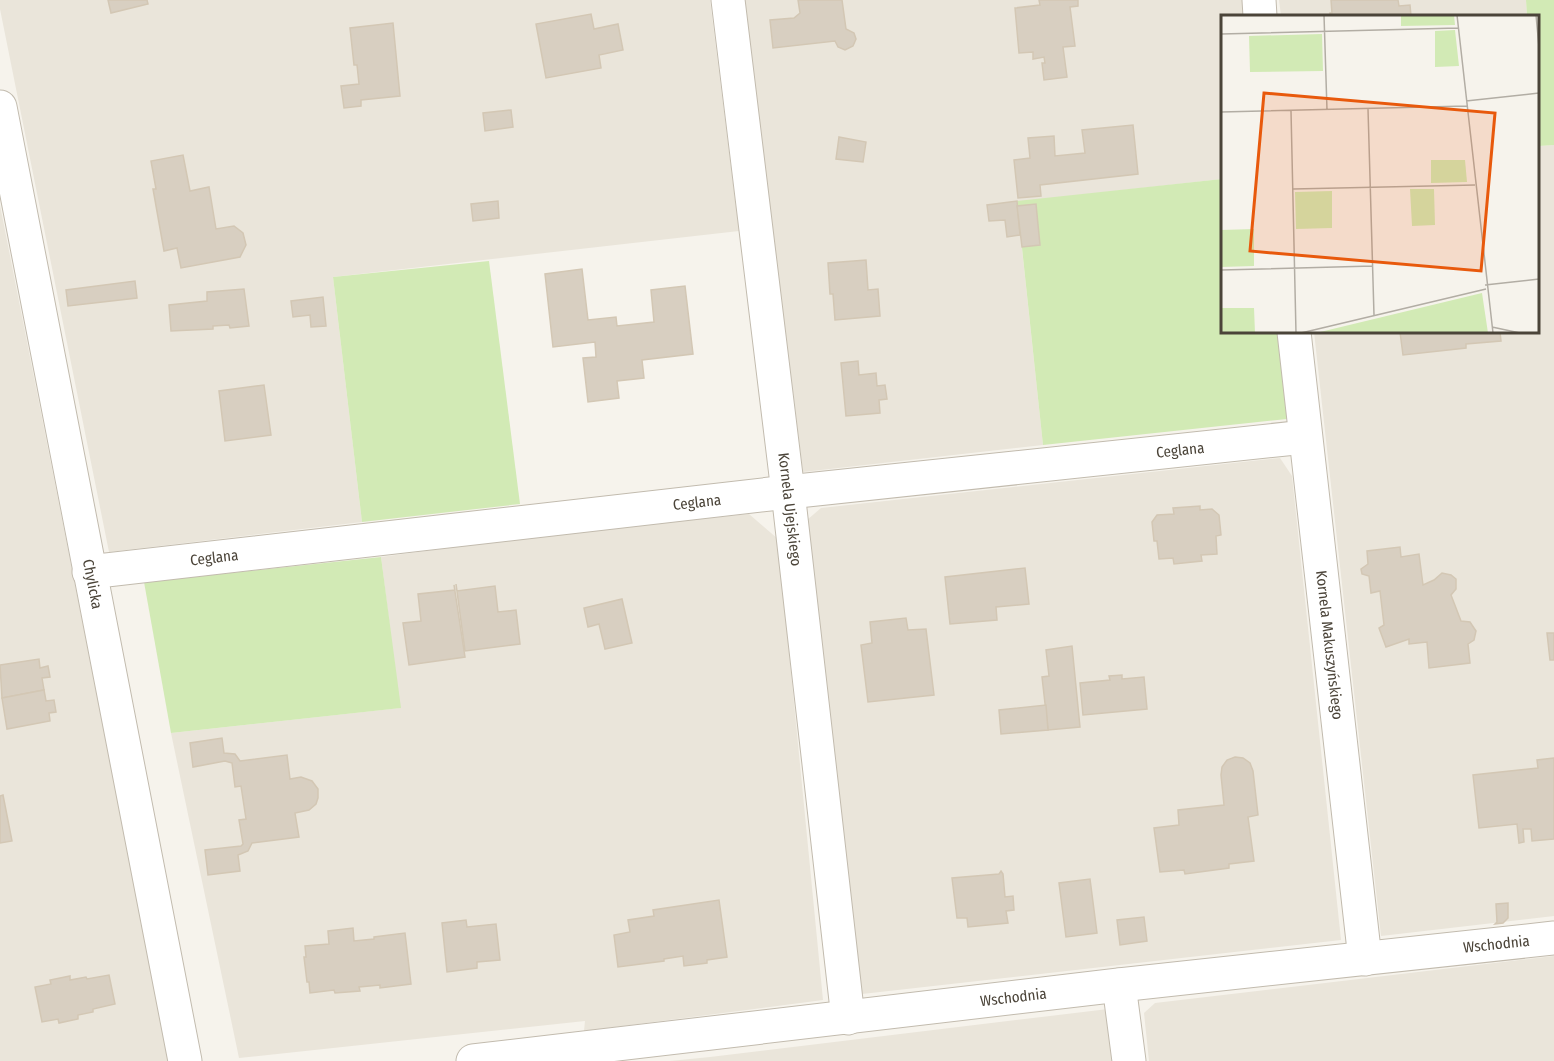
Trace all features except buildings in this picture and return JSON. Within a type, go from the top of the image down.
[{"type":"street","name":"Kornela Ujejskiego","points":[[728,0],[788,492],[848,1018]]},
{"type":"street","points":[[1259,0],[1260,15]]},
{"type":"street","name":"Chylicka","points":[[0,107],[185,1061]]},
{"type":"street","name":"Kornela Makuszyńskiego","points":[[1294,333],[1365,958]]},
{"type":"street","name":"Ceglana","points":[[89,572],[788,492],[1305,437]]},
{"type":"street","name":"Wschodnia","points":[[473,1061],[1119,985],[1554,938]]},
{"type":"street","points":[[1119,985],[1129,1061]]},
{"type":"shaded area","points":[[0,0],[710,0],[739,231],[333,277],[362,522],[109,552]]},
{"type":"shaded area","points":[[744,0],[1243,0],[1245,15],[1221,15],[1221,179],[1017,202],[1043,445],[803,472]]},
{"type":"shaded area","points":[[1279,0],[1526,0],[1527,15],[1281,15]]},
{"type":"shaded area","points":[[1554,145],[1554,916],[1381,936],[1314,333],[1539,333],[1539,146]]},
{"type":"shaded area","points":[[0,205],[169,1061],[0,1061]]},
{"type":"shaded area","points":[[1280,458],[1292,476],[1341,940],[862,994],[807,520],[821,508]]},
{"type":"shaded area","points":[[749,514],[778,539],[823,1000],[584,1031],[585,1021],[239,1058],[171,733],[400,708],[381,557],[554,534]]},
{"type":"shaded area","points":[[1554,956],[1554,1061],[1149,1061],[1144,1013],[1155,1003]]},
{"type":"shaded area","points":[[1108,1009],[1114,1061],[670,1061],[710,1057]]},
{"type":"green space","points":[[1526,0],[1554,0],[1554,145],[1539,146],[1539,15],[1527,15]]},
{"type":"green space","points":[[1221,179],[1221,333],[1278,333],[1287,419],[1043,445],[1017,201]]},
{"type":"green space","points":[[489,261],[520,504],[362,522],[333,277]]},
{"type":"green space","points":[[381,557],[401,708],[171,733],[144,582]]}]
